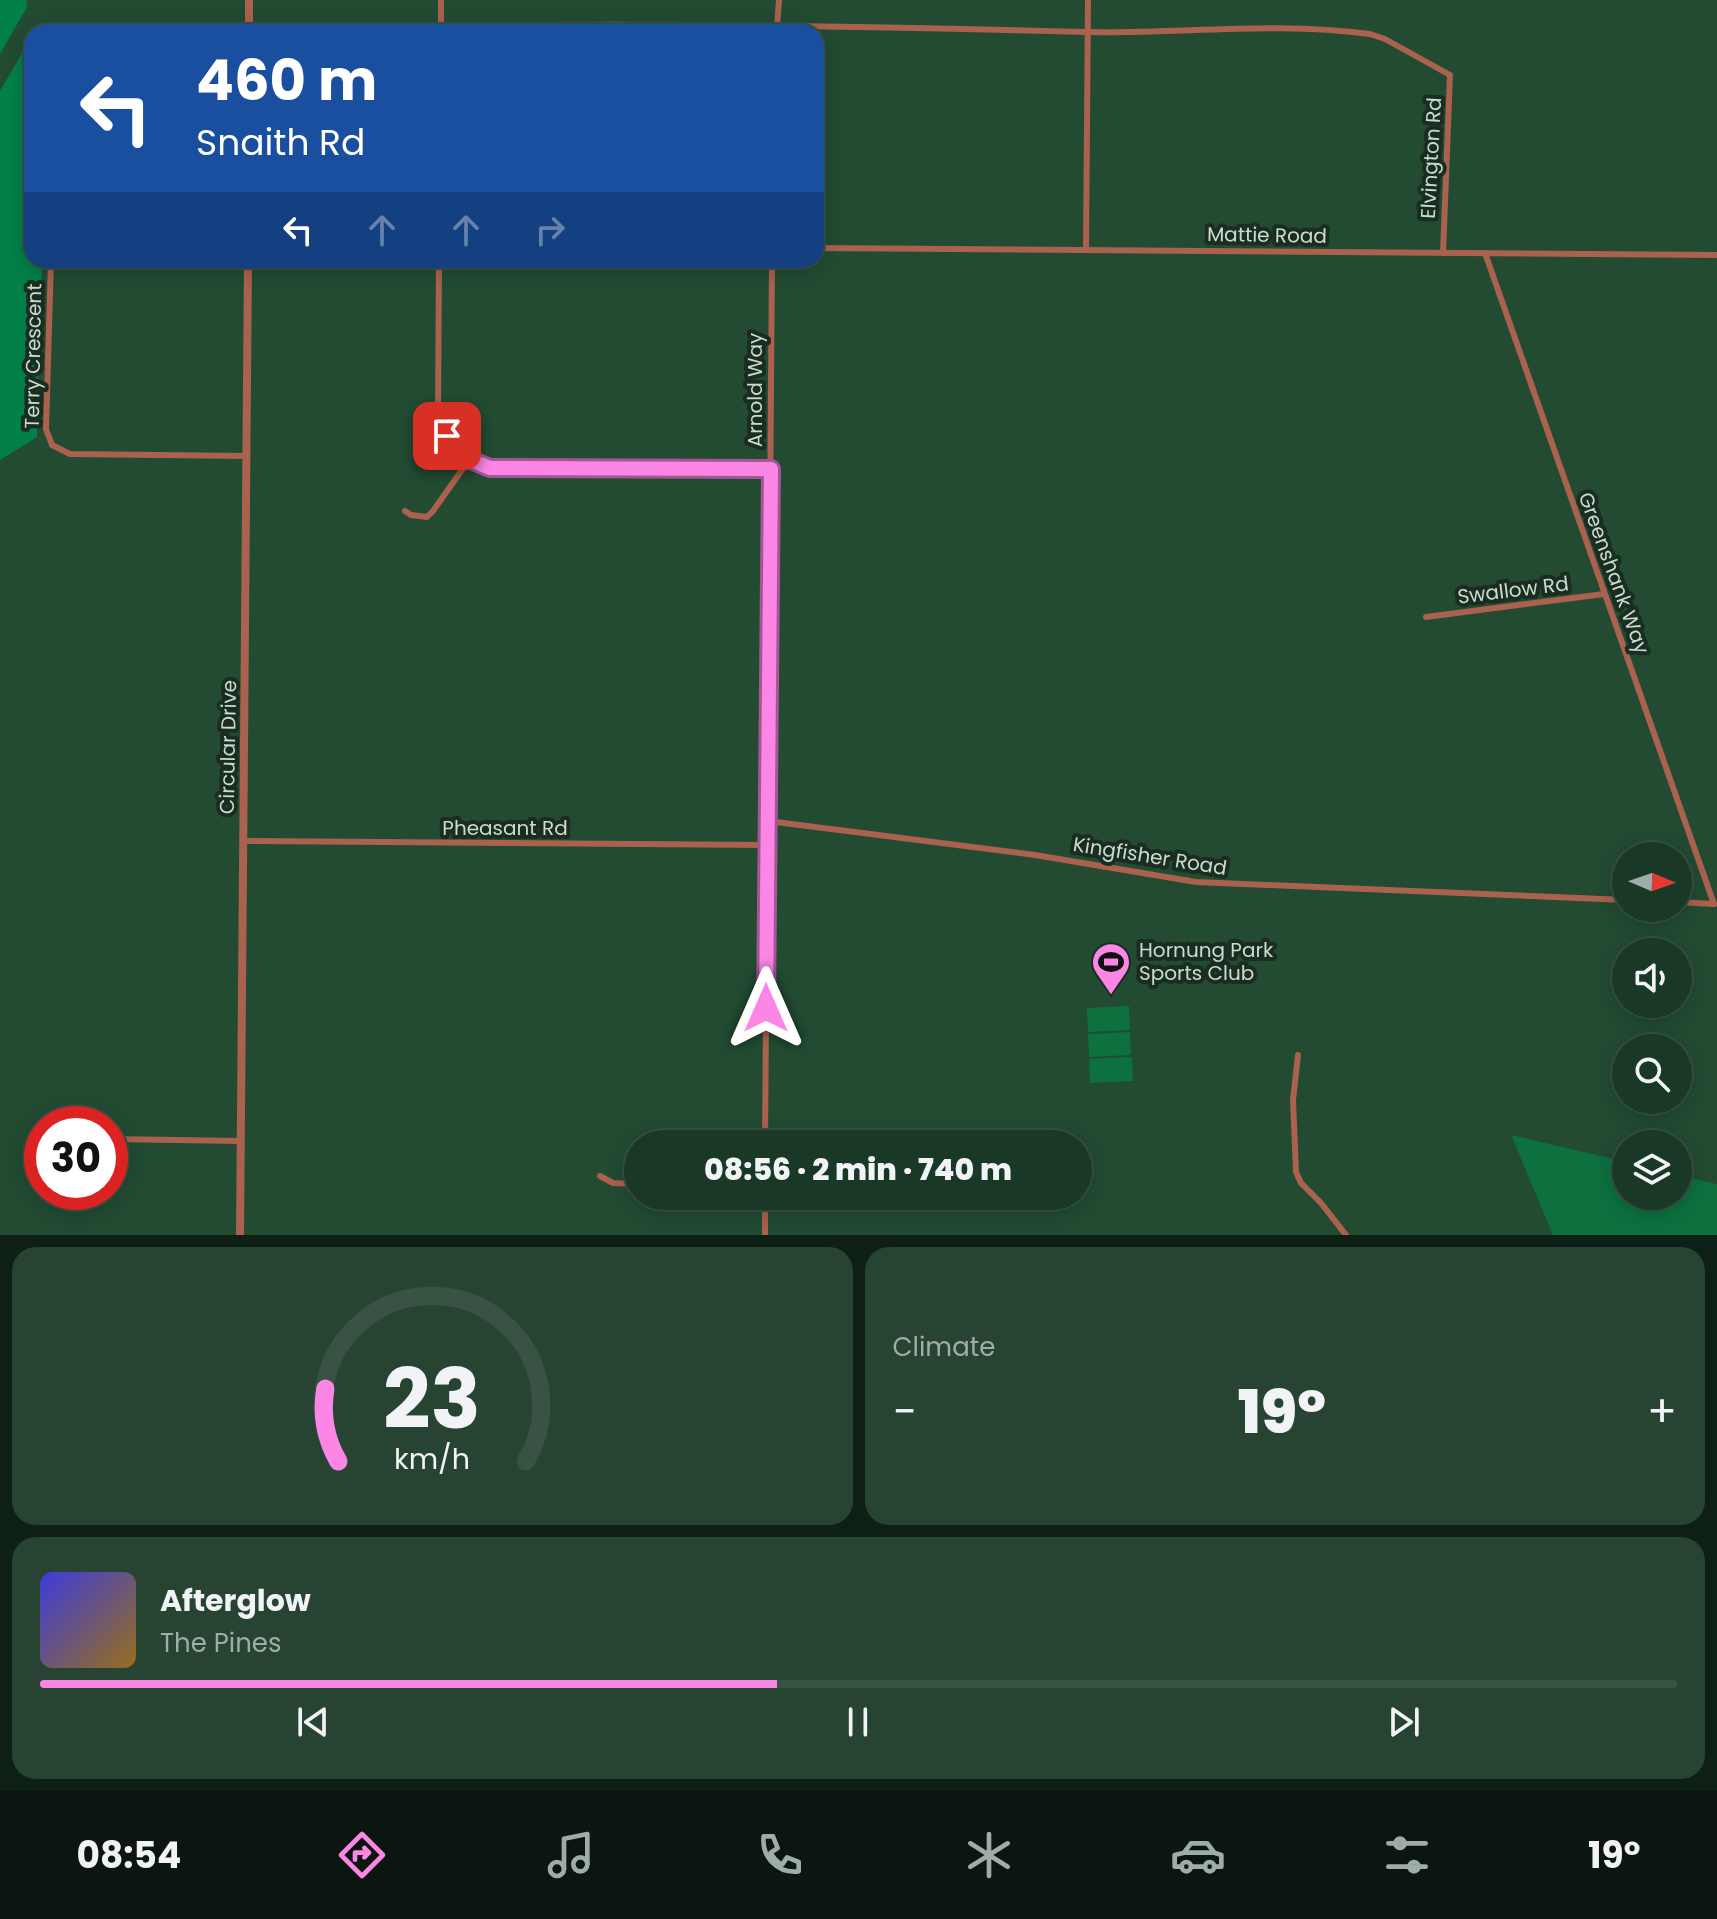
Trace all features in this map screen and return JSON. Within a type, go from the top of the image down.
[{"type":"street","points":[[249,0],[249,24]]},
{"type":"street","points":[[441,0],[441,24]]},
{"type":"street","points":[[777,24],[779,0]]},
{"type":"street","points":[[1086,249],[1088,0]]},
{"type":"street","name":"Elvington Rd","points":[[824,28],[1087,32],[1267,29],[1354,32],[1385,39],[1450,75],[1443,253]]},
{"type":"street","name":"Mattie Road","points":[[824,248],[1717,255]]},
{"type":"street","name":"Greenshank Way","points":[[1485,253],[1716,904]]},
{"type":"street","name":"Terry Crescent","points":[[51,268],[46,429],[52,445],[70,454],[247,456]]},
{"type":"street","name":"Circular Drive","points":[[240,1235],[248,268]]},
{"type":"street","points":[[439,268],[438,415],[447,436],[469,460],[490,468],[771,469]]},
{"type":"street","name":"Arnold Way","points":[[765,1130],[772,268]]},
{"type":"street","points":[[405,511],[427,517],[469,460]]},
{"type":"street","name":"Swallow Rd","points":[[1426,617],[1604,594]]},
{"type":"street","name":"Kingfisher Road","points":[[768,821],[1035,855],[1196,882],[1612,899]]},
{"type":"street","name":"Pheasant Rd","points":[[243,841],[767,845]]},
{"type":"street","points":[[1692,903],[1716,904]]},
{"type":"street","points":[[1298,1055],[1293,1100],[1296,1172],[1301,1183],[1346,1235]]},
{"type":"street","points":[[128,1139],[241,1141]]},
{"type":"street","points":[[600,1176],[613,1183],[624,1183]]},
{"type":"street","points":[[765,1210],[765,1235]]},
{"type":"green space","points":[[0,0],[26,0],[27,7],[0,54]]},
{"type":"green space","points":[[24,50],[24,268],[42,268],[37,437],[0,460],[0,91]]},
{"type":"green space","points":[[1129,1006],[1130,1030],[1088,1032],[1087,1008]]},
{"type":"green space","points":[[1130,1032],[1131,1055],[1089,1057],[1088,1034]]},
{"type":"green space","points":[[1132,1057],[1133,1081],[1090,1083],[1089,1059]]},
{"type":"green space","points":[[1511,1135],[1612,1159],[1612,1210],[1692,1210],[1692,1178],[1717,1184],[1717,1235],[1553,1235]]},
{"type":"place","name":"Hornung Park Sports Club","points":[[1111,996]]},
{"type":"route","points":[[447,436],[466,458],[490,468],[771,469],[766,1008]]}]
